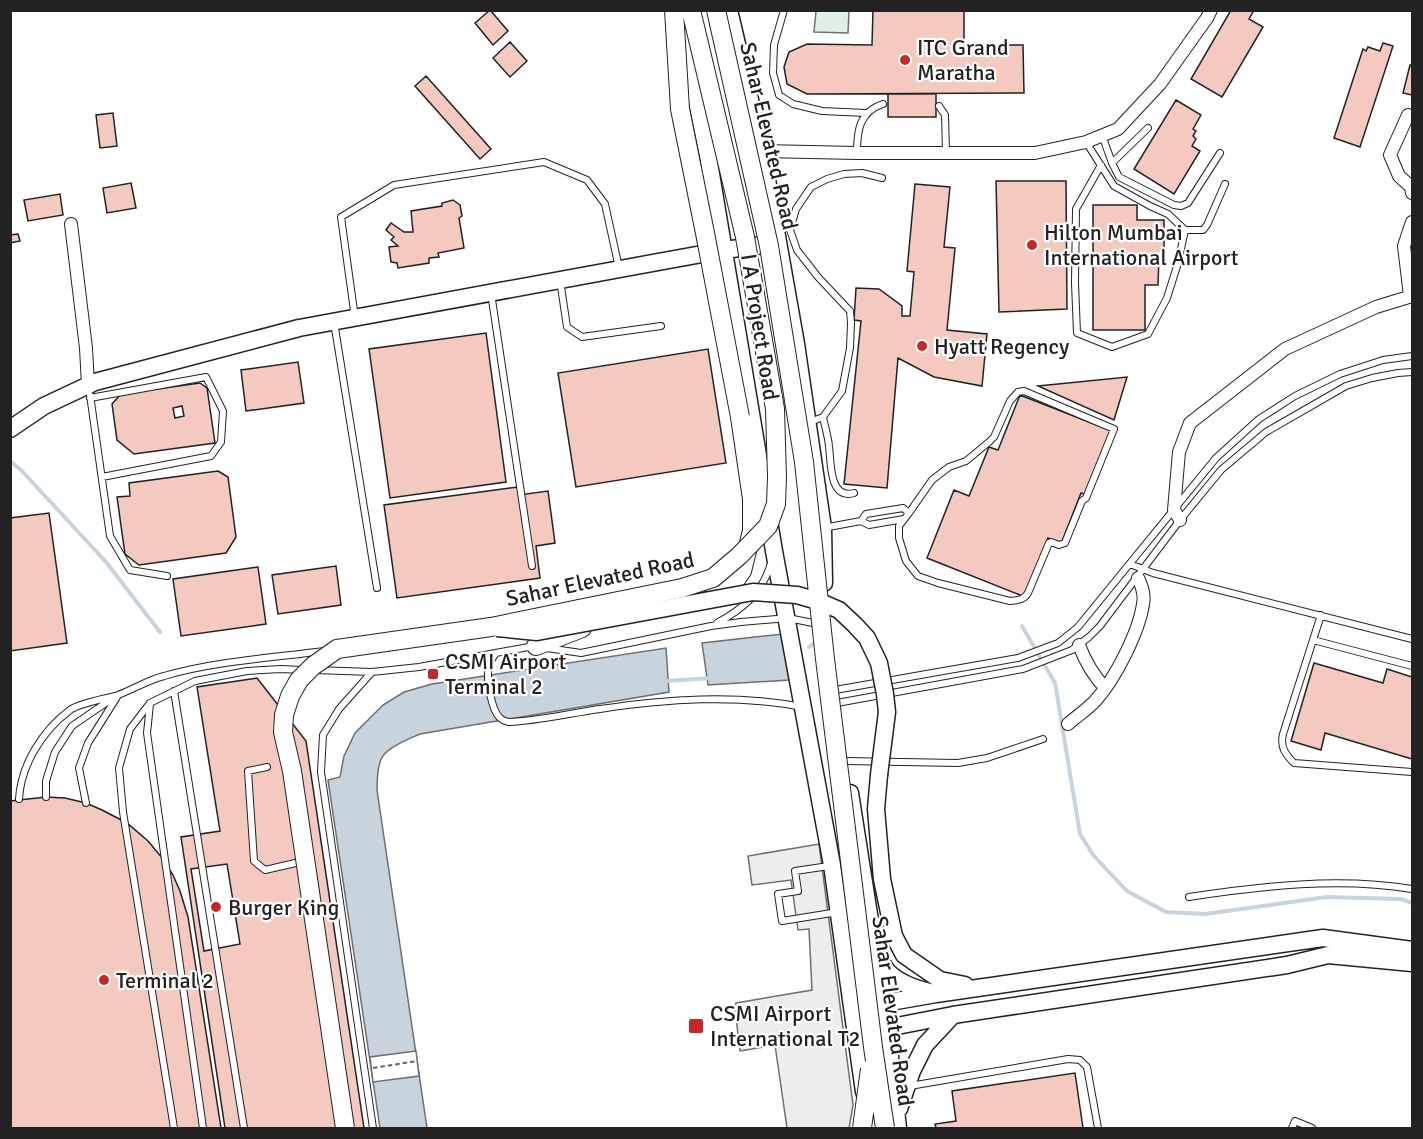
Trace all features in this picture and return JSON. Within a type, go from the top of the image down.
[{"type":"main road","points":[[536,646],[578,629],[659,616],[696,607],[729,588],[742,571],[752,531],[752,499],[740,417],[680,109],[674,10]]},
{"type":"main road","name":"I A Project Road","points":[[678,10],[708,156],[774,551]]},
{"type":"main road","name":"Sahar Elevated Road","points":[[337,650],[491,627],[682,588],[713,578],[739,556],[768,526],[776,504],[775,409],[745,237],[691,10]]},
{"type":"main road","name":"Sahar Elevated Road","points":[[716,10],[769,246],[804,462],[825,659],[873,1047],[893,1124]]},
{"type":"main road","points":[[729,10],[782,235],[823,528],[824,626],[887,1029],[893,1124]]},
{"type":"main road","points":[[10,429],[44,406],[89,391],[95,382],[299,328],[724,250],[782,235]]},
{"type":"main road","points":[[774,551],[832,865],[869,1128]]},
{"type":"main road","points":[[491,627],[537,632],[753,592],[797,595],[839,610],[867,638],[879,663],[885,694],[886,712],[876,809],[882,879],[894,936],[904,955],[940,980],[987,986]]},
{"type":"main road","points":[[337,650],[313,666],[299,680],[290,696],[284,715],[283,732],[292,771],[345,1128]]},
{"type":"main road","points":[[852,1008],[987,986],[1323,938],[1413,950]]},
{"type":"main road","points":[[875,952],[888,972],[903,983],[936,994]]},
{"type":"main road","points":[[856,1034],[953,1016],[1287,965],[1329,956],[1413,963]]},
{"type":"main road","points":[[893,1124],[912,1071],[925,1045],[953,1016]]},
{"type":"main road","points":[[862,1128],[873,1047]]},
{"type":"street","points":[[762,151],[1035,153],[1086,142],[1118,129],[1160,84],[1211,10]]},
{"type":"street","points":[[1408,115],[1390,155],[1399,176],[1411,187],[1413,193]]},
{"type":"street","points":[[1177,515],[1179,452],[1190,423],[1285,349],[1376,307],[1411,296],[1404,246],[1413,222]]},
{"type":"street","points":[[71,224],[89,391]]},
{"type":"street","points":[[1068,724],[1095,701],[1117,670],[1138,624],[1144,603],[1141,574]]},
{"type":"street","points":[[1075,647],[1096,679],[1105,688]]},
{"type":"lane","points":[[784,10],[774,45],[773,73],[778,94],[793,104],[822,111],[866,113]]},
{"type":"lane","points":[[857,153],[857,131],[866,113],[883,104]]},
{"type":"lane","points":[[939,106],[945,115],[946,152]]},
{"type":"lane","points":[[1112,163],[1148,128]]},
{"type":"lane","points":[[1102,135],[1119,177],[1174,205],[1181,206],[1188,203],[1220,153]]},
{"type":"lane","points":[[1086,142],[1114,186],[1168,214],[1185,230],[1203,230],[1225,184]]},
{"type":"lane","points":[[355,318],[341,217],[394,185],[544,162],[587,180],[604,204],[620,269]]},
{"type":"lane","points":[[1101,165],[1076,209],[1077,333],[1112,347],[1148,333],[1167,298],[1185,230]]},
{"type":"lane","points":[[807,423],[823,417],[842,391],[850,348],[850,311],[782,235],[802,198],[811,187],[844,174],[862,173],[882,178]]},
{"type":"lane","points":[[560,280],[567,327],[582,337],[661,326]]},
{"type":"lane","points":[[490,293],[532,566]]},
{"type":"lane","points":[[334,322],[377,588]]},
{"type":"lane","points":[[836,697],[1023,669],[1075,647],[1100,626],[1141,574],[1177,515],[1216,458],[1259,419],[1295,396],[1340,374],[1383,360],[1413,356]]},
{"type":"lane","points":[[1383,360],[1387,375]]},
{"type":"lane","points":[[836,697],[1018,658],[1051,646],[1078,627],[1130,564],[1177,515],[1221,470],[1266,432],[1346,386],[1387,375],[1413,372]]},
{"type":"lane","points":[[102,477],[211,456],[221,442],[223,411],[206,377],[89,391],[110,536],[130,570],[167,576]]},
{"type":"lane","points":[[1023,391],[1114,429],[1065,543],[1059,545],[1049,543],[1024,598],[1010,601],[918,576],[906,561],[899,538],[899,526],[909,513],[932,480],[949,467],[966,461],[994,437],[1010,401],[1018,392],[1023,391]]},
{"type":"lane","points":[[823,417],[829,444],[832,477],[836,487],[848,495],[854,493]]},
{"type":"lane","points":[[861,521],[866,514],[875,512],[903,508],[909,513]]},
{"type":"lane","points":[[823,528],[861,521],[869,525],[904,519]]},
{"type":"lane","name":"I A Project Road","points":[[711,626],[736,613],[751,600],[768,574],[774,551]]},
{"type":"lane","points":[[1130,564],[1141,574],[1321,615],[1413,639]]},
{"type":"lane","points":[[1321,615],[1281,741],[1284,751],[1294,763],[1413,772]]},
{"type":"lane","points":[[174,1128],[123,812],[119,768],[130,729],[150,703],[195,681],[248,671],[280,669],[372,672],[419,667],[536,646],[581,652],[711,626],[788,618],[824,626]]},
{"type":"lane","points":[[1313,640],[1413,666]]},
{"type":"lane","name":"Sahar Elevated Road","points":[[119,694],[162,676],[204,666],[337,650]]},
{"type":"lane","points":[[496,653],[488,668],[492,699],[501,719],[509,722],[688,699],[745,699],[804,707]]},
{"type":"lane","points":[[1030,653],[1034,666]]},
{"type":"lane","points":[[372,672],[339,709],[324,735],[321,772],[373,1128]]},
{"type":"lane","points":[[174,691],[244,1128]]},
{"type":"lane","points":[[46,797],[46,781],[55,752],[72,726],[119,694]]},
{"type":"lane","points":[[19,799],[20,786],[31,756],[48,730],[71,708],[119,694]]},
{"type":"lane","points":[[86,803],[79,768],[88,743],[119,694]]},
{"type":"lane","points":[[150,703],[147,733],[203,1128]]},
{"type":"lane","points":[[845,761],[958,763],[987,758],[1042,739]]},
{"type":"lane","points":[[267,767],[248,771],[255,861],[265,870],[305,861]]},
{"type":"lane","points":[[832,865],[795,871],[798,891],[778,894],[779,903],[782,921],[839,912]]},
{"type":"lane","points":[[1189,897],[1239,889],[1314,883],[1389,885],[1413,889]]},
{"type":"lane","points":[[906,1086],[1068,1059],[1080,1060],[1087,1067],[1098,1128]]},
{"type":"lane","points":[[1292,1128],[1295,1121],[1312,1128]]},
{"type":"path","points":[[371,1068],[417,1061]]},
{"type":"green space","points":[[816,11],[849,11],[848,33],[814,32]]},
{"type":"shaded area","points":[[783,634],[789,680],[708,685],[702,643]]},
{"type":"shaded area","points":[[666,648],[669,692],[420,734],[395,746],[381,759],[378,768],[377,790],[427,1128],[380,1128],[328,780],[340,777],[344,756],[355,733],[383,705],[404,692],[432,684]]},
{"type":"shaded area","points":[[819,844],[853,1105],[849,1128],[787,1128],[775,1045],[740,1051],[735,1009],[736,1003],[812,990],[809,929],[798,930],[791,880],[752,885],[748,856]]},
{"type":"pier","points":[[416,1051],[419,1076],[373,1082],[370,1057]]},
{"type":"building","points":[[490,10],[508,31],[493,45],[475,23]]},
{"type":"building","name":"ITC Grand Maratha","points":[[873,10],[964,10],[964,45],[1023,45],[1024,93],[807,94],[787,84],[784,67],[789,52],[807,44],[872,45]]},
{"type":"building","points":[[1231,10],[1254,10],[1249,19],[1263,27],[1222,97],[1191,79]]},
{"type":"building","points":[[510,42],[527,61],[510,77],[493,58]]},
{"type":"building","points":[[1383,43],[1393,46],[1360,147],[1334,138],[1363,49],[1366,51],[1368,47],[1380,51]]},
{"type":"building","points":[[1410,65],[1412,66],[1412,95],[1403,93]]},
{"type":"building","points":[[426,76],[491,149],[480,159],[415,86]]},
{"type":"building","points":[[888,94],[936,94],[936,117],[888,117]]},
{"type":"building","points":[[1176,100],[1201,115],[1193,129],[1196,131],[1193,136],[1196,139],[1192,146],[1200,151],[1174,194],[1134,169]]},
{"type":"building","points":[[113,113],[117,146],[100,148],[96,115]]},
{"type":"building","name":"Hilton Mumbai International Airport","points":[[996,181],[1066,181],[1067,309],[999,312]]},
{"type":"building","points":[[131,183],[136,208],[107,213],[103,188]]},
{"type":"building","name":"Hyatt Regency","points":[[915,184],[950,187],[944,247],[955,248],[947,330],[987,334],[982,386],[934,377],[898,358],[887,488],[844,484],[861,321],[854,320],[856,288],[879,289],[902,306],[902,316],[910,316],[914,272],[907,271]]},
{"type":"building","points":[[60,194],[63,215],[28,221],[24,200]]},
{"type":"building","points":[[453,200],[460,205],[462,216],[459,218],[464,248],[438,253],[439,257],[429,258],[429,263],[398,268],[397,263],[391,262],[389,247],[398,246],[391,240],[394,237],[386,230],[391,223],[404,232],[413,232],[411,211],[442,206],[442,203]]},
{"type":"building","points":[[1093,205],[1137,205],[1137,220],[1164,220],[1164,257],[1159,256],[1158,285],[1145,285],[1145,330],[1093,330]]},
{"type":"building","points":[[18,234],[20,241],[10,243],[10,235]]},
{"type":"building","points":[[486,333],[506,482],[390,498],[369,349]]},
{"type":"building","points":[[708,349],[726,463],[576,487],[558,373]]},
{"type":"building","points":[[298,362],[304,403],[246,411],[241,370]]},
{"type":"building","points":[[1127,377],[1114,420],[1038,386]]},
{"type":"building","points":[[200,383],[207,388],[215,443],[134,454],[117,440],[112,404],[121,394]],"holes":[[[182,406],[184,416],[175,418],[173,408]]]},
{"type":"building","points":[[1020,395],[1112,431],[1086,495],[1081,493],[1061,544],[1048,538],[1025,597],[927,558],[954,490],[969,496],[989,447],[998,450]]},
{"type":"building","points":[[218,471],[228,477],[236,537],[226,553],[139,565],[125,554],[117,497],[130,496],[129,483]]},
{"type":"building","points":[[518,487],[519,495],[548,491],[555,543],[536,546],[540,578],[397,598],[384,505]]},
{"type":"building","points":[[49,513],[67,643],[10,651],[10,518]]},
{"type":"building","points":[[336,566],[341,605],[278,614],[272,575]]},
{"type":"building","points":[[258,567],[266,624],[181,636],[173,579]]},
{"type":"building","points":[[1314,663],[1383,683],[1387,669],[1412,677],[1412,759],[1325,733],[1321,750],[1291,741]]},
{"type":"building","points":[[257,678],[306,741],[364,1128],[225,1128],[181,837],[220,831],[197,687]]},
{"type":"building","name":"Terminal 2","points":[[46,797],[65,798],[86,803],[127,823],[148,841],[173,875],[188,917],[221,1128],[10,1128],[10,801]]},
{"type":"building","name":"Burger King","points":[[227,864],[240,944],[204,951],[191,869]]},
{"type":"building","points":[[1075,1073],[1083,1128],[936,1128],[935,1124],[956,1121],[952,1091]]},
{"type":"waterway","points":[[10,461],[22,471],[106,562],[160,632]]},
{"type":"waterway","points":[[1022,626],[1055,683],[1080,834],[1093,855],[1127,891],[1166,912],[1205,914],[1327,897],[1401,899],[1412,903]]},
{"type":"waterway","points":[[809,647],[817,641]]},
{"type":"waterway","points":[[666,681],[712,678]]},
{"type":"place","name":"ITC Grand Maratha","points":[[905,60]]},
{"type":"place","name":"Hilton Mumbai International Airport","points":[[1032,245]]},
{"type":"place","name":"Hyatt Regency","points":[[922,346]]},
{"type":"place","name":"CSMI Airport Terminal 2","points":[[433,674]]},
{"type":"place","name":"Burger King","points":[[216,907]]},
{"type":"place","name":"Terminal 2","points":[[104,980]]},
{"type":"place","name":"CSMI Airport International T2","points":[[696,1026]]}]
